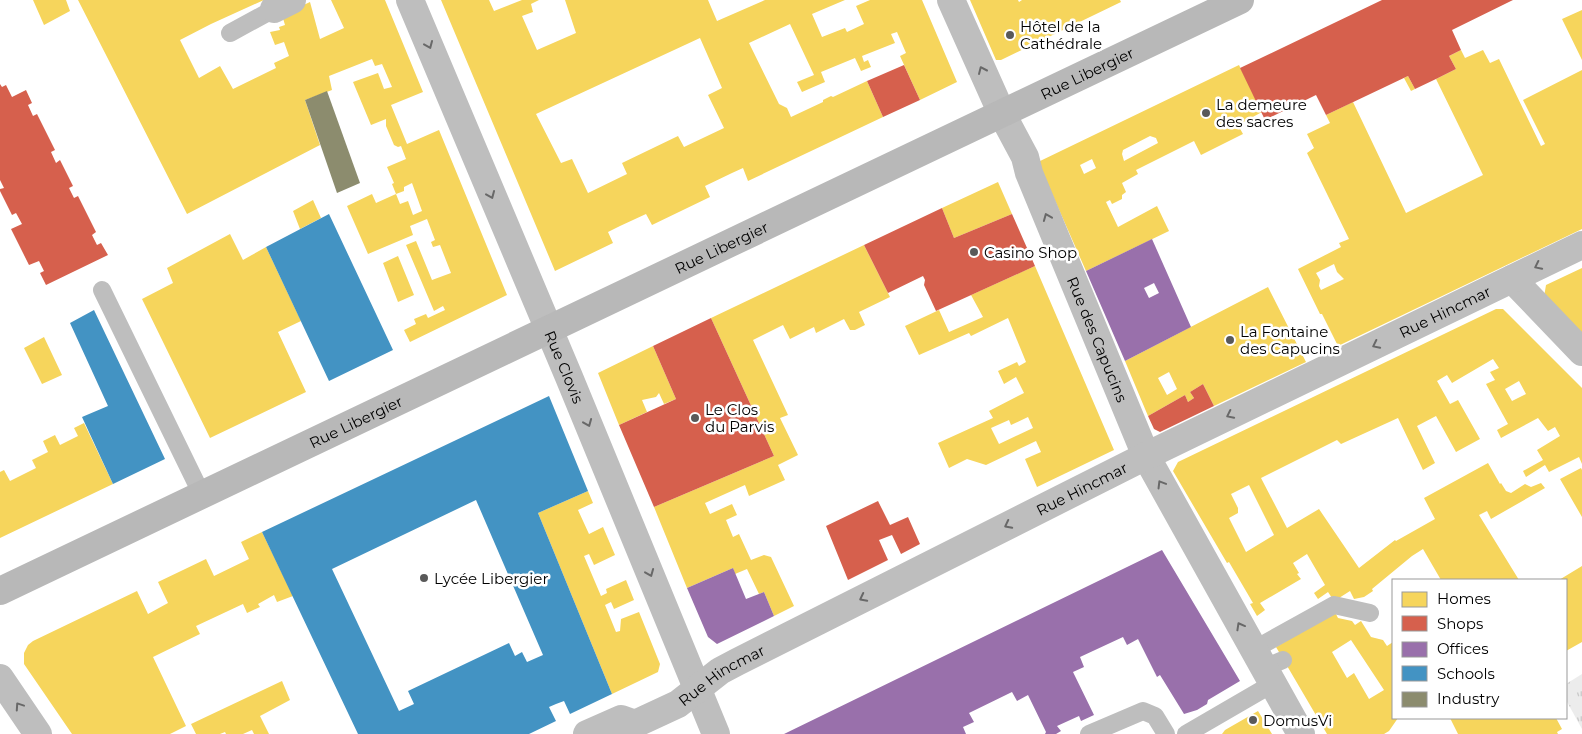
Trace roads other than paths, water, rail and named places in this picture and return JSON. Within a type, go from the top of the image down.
[{"type":"street","name":"Rue Clovis","points":[[410,0],[569,377],[716,734]]},
{"type":"street","name":"Rue des Capucins","points":[[951,0],[1002,114],[1025,157],[1029,173],[1146,456],[1268,666],[1301,734]]},
{"type":"street","name":"Rue Libergier","points":[[0,591],[1240,0]]},
{"type":"street","name":"Rue Hincmar","points":[[587,734],[622,719],[636,724],[678,704],[720,671],[737,662],[1146,456],[1582,245]]},
{"type":"street","points":[[1512,279],[1582,352]]},
{"type":"street","points":[[0,678],[38,734]]},
{"type":"lane","points":[[230,33],[283,5]]},
{"type":"lane","points":[[102,290],[202,495]]},
{"type":"lane","points":[[1186,734],[1268,666],[1334,605],[1370,613]]},
{"type":"lane","points":[[697,688],[707,734]]},
{"type":"lane","points":[[1090,734],[1143,711],[1155,716],[1166,734]]},
{"type":"place","name":"Hôtel de la Cathédrale","points":[[1010,35]]},
{"type":"place","name":"La demeure des sacres","points":[[1206,113]]},
{"type":"place","name":"Casino Shop","points":[[974,252]]},
{"type":"place","name":"La Fontaine des Capucins","points":[[1230,340]]},
{"type":"place","name":"Le Clos du Parvis","points":[[695,418]]},
{"type":"place","name":"Lycée Libergier","points":[[424,578]]},
{"type":"place","name":"DomusVi","points":[[1253,720]]}]
